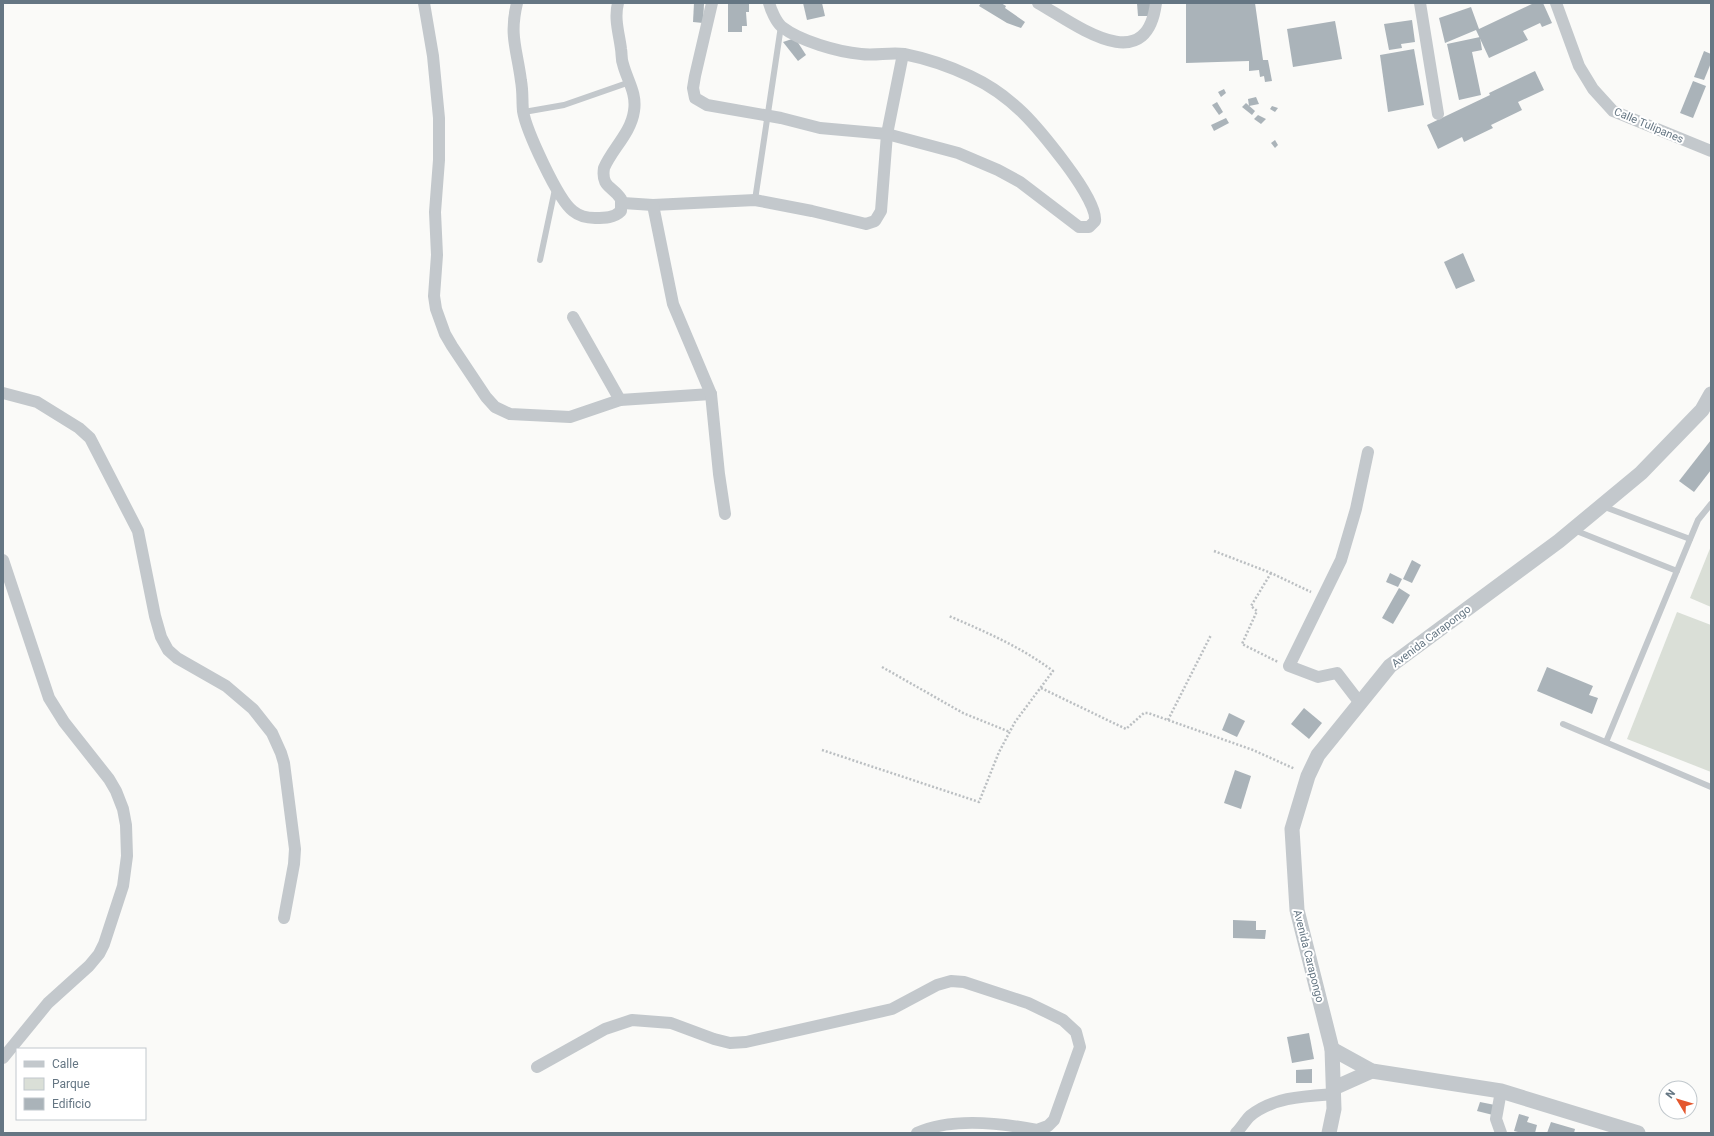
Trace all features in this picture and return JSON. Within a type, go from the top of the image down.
[{"type":"street","points":[[424,3],[433,56],[439,118],[439,160],[435,212],[437,255],[434,296],[439,321],[445,334],[486,397],[496,407],[510,414],[570,416],[620,400],[711,394]]},
{"type":"street","points":[[517,3],[513,22],[514,50],[522,82],[524,112],[555,187],[569,208],[585,217],[614,216],[621,211],[622,203],[619,196],[607,186],[603,175],[606,162],[632,119],[635,104],[630,82],[622,63],[621,48],[617,32],[616,12],[618,3]]},
{"type":"street","points":[[712,3],[693,88],[695,98],[707,105],[766,115],[820,128],[887,134],[958,153],[998,170],[1020,182],[1082,228],[1090,227],[1095,221],[1094,212],[1068,167],[1039,128],[1010,101],[988,85],[968,75],[903,54],[862,54],[808,42],[781,26],[769,3]]},
{"type":"street","points":[[1038,3],[1106,41],[1130,44],[1142,36],[1154,17],[1156,3]]},
{"type":"street","points":[[1420,3],[1438,114]]},
{"type":"street","name":"Calle Tulipanes","points":[[1556,3],[1579,66],[1592,89],[1613,111],[1711,151]]},
{"type":"street","points":[[622,203],[653,205],[754,200],[812,211],[866,224],[871,223],[878,218],[881,211],[887,134],[903,54]]},
{"type":"street","points":[[653,205],[673,304],[711,394],[719,474],[725,514]]},
{"type":"street","points":[[573,317],[620,400]]},
{"type":"street","points":[[3,393],[37,402],[79,428],[90,438],[138,531],[155,616],[161,637],[168,650],[177,658],[226,686],[253,709],[272,733],[284,763],[295,842],[294,864],[284,918]]},
{"type":"street","name":"Avenida Carapongo","points":[[1329,1133],[1332,1123],[1334,1091],[1332,1049],[1297,910],[1292,829],[1308,776],[1318,755],[1390,666],[1573,530],[1646,467],[1702,410],[1711,394]]},
{"type":"street","points":[[1360,703],[1338,673],[1318,677],[1290,666],[1341,560],[1356,509],[1368,452]]},
{"type":"street","points":[[3,560],[49,698],[64,722],[109,779],[116,791],[126,825],[127,856],[123,886],[104,944],[99,954],[89,966],[48,1003],[3,1058]]},
{"type":"street","points":[[537,1068],[605,1029],[632,1020],[671,1023],[714,1039],[730,1042],[746,1042],[892,1009],[937,985],[951,981],[964,982],[1028,1003],[1063,1020],[1076,1032],[1080,1047],[1054,1120],[1048,1126],[1037,1130],[965,1123],[933,1126],[917,1133]]},
{"type":"street","points":[[1332,1049],[1372,1071],[1501,1091],[1638,1133]]},
{"type":"street","points":[[1236,1133],[1250,1116],[1266,1106],[1297,1097],[1334,1091],[1372,1071]]},
{"type":"street","points":[[1501,1091],[1496,1119],[1501,1133]]},
{"type":"lane","points":[[754,200],[781,26]]},
{"type":"lane","points":[[524,112],[564,105],[630,82]]},
{"type":"lane","points":[[540,260],[555,187]]},
{"type":"lane","points":[[1606,742],[1698,520],[1711,504]]},
{"type":"lane","points":[[1601,506],[1690,539]]},
{"type":"lane","points":[[1573,530],[1677,571]]},
{"type":"lane","points":[[1563,724],[1711,787]]},
{"type":"path","points":[[1214,551],[1271,573],[1318,595]]},
{"type":"path","points":[[1271,573],[1250,606],[1256,611],[1242,644],[1285,666]]},
{"type":"path","points":[[822,750],[979,802],[1010,732],[1053,671],[1033,656],[1006,641],[949,616]]},
{"type":"path","points":[[1168,720],[1211,635]]},
{"type":"path","points":[[882,666],[963,713],[1010,732]]},
{"type":"path","points":[[1041,688],[1126,729],[1144,713],[1148,713],[1253,750],[1297,770]]},
{"type":"green space","points":[[1711,546],[1711,607],[1690,598]]},
{"type":"green space","points":[[1677,612],[1711,625],[1711,772],[1627,739]]},
{"type":"building","points":[[694,3],[704,4],[703,23],[693,22]]},
{"type":"building","points":[[728,3],[749,3],[749,12],[746,12],[747,26],[742,26],[742,32],[728,32]]},
{"type":"building","points":[[803,3],[822,3],[825,16],[807,20]]},
{"type":"building","points":[[981,3],[1001,3],[1006,6],[1005,8],[1025,22],[1021,28],[1007,23],[979,6]]},
{"type":"building","points":[[1137,3],[1151,3],[1151,16],[1138,16]]},
{"type":"building","points":[[1186,3],[1255,3],[1263,60],[1268,60],[1272,81],[1265,82],[1264,76],[1260,77],[1259,70],[1249,71],[1249,61],[1186,63]]},
{"type":"building","points":[[1534,3],[1543,3],[1552,23],[1542,27],[1540,23],[1523,31],[1528,40],[1489,58],[1476,30],[1445,43],[1439,18],[1471,7],[1479,29]]},
{"type":"building","points":[[1412,20],[1415,42],[1401,44],[1402,48],[1389,50],[1384,24]]},
{"type":"building","points":[[1335,21],[1342,59],[1293,67],[1287,29]]},
{"type":"building","points":[[1480,37],[1482,50],[1472,52],[1481,95],[1459,100],[1447,44]]},
{"type":"building","points":[[795,38],[806,55],[798,61],[783,42]]},
{"type":"building","points":[[1414,49],[1424,105],[1388,112],[1380,55]]},
{"type":"building","points":[[1704,51],[1711,54],[1711,63],[1704,80],[1694,77]]},
{"type":"building","points":[[1535,71],[1544,90],[1518,102],[1522,110],[1491,125],[1493,128],[1464,142],[1462,137],[1438,149],[1427,125],[1490,95],[1489,93]]},
{"type":"building","points":[[1693,81],[1706,86],[1693,118],[1680,113]]},
{"type":"building","points":[[1224,89],[1226,93],[1221,97],[1218,92]]},
{"type":"building","points":[[1256,97],[1259,104],[1249,106],[1248,99]]},
{"type":"building","points":[[1217,102],[1223,112],[1219,115],[1212,105]]},
{"type":"building","points":[[1246,103],[1255,111],[1252,115],[1242,107]]},
{"type":"building","points":[[1272,106],[1278,108],[1275,112],[1270,109]]},
{"type":"building","points":[[1258,115],[1266,119],[1261,124],[1254,119]]},
{"type":"building","points":[[1226,118],[1229,123],[1214,131],[1211,125]]},
{"type":"building","points":[[1275,140],[1278,145],[1275,148],[1271,143]]},
{"type":"building","points":[[1463,253],[1475,281],[1456,289],[1444,262]]},
{"type":"building","points":[[1711,440],[1711,470],[1694,492],[1679,481]]},
{"type":"building","points":[[1412,560],[1421,565],[1412,583],[1403,579]]},
{"type":"building","points":[[1390,573],[1402,579],[1398,587],[1386,582]]},
{"type":"building","points":[[1399,588],[1410,595],[1393,624],[1382,618]]},
{"type":"building","points":[[1547,667],[1593,686],[1589,695],[1598,698],[1592,714],[1537,691]]},
{"type":"building","points":[[1304,708],[1322,723],[1309,739],[1291,724]]},
{"type":"building","points":[[1229,713],[1245,721],[1237,737],[1222,730]]},
{"type":"building","points":[[1235,770],[1251,776],[1241,809],[1224,803]]},
{"type":"building","points":[[1233,920],[1256,921],[1256,930],[1266,930],[1265,939],[1233,938]]},
{"type":"building","points":[[1309,1033],[1314,1059],[1292,1063],[1287,1037]]},
{"type":"building","points":[[1312,1069],[1312,1083],[1296,1083],[1296,1070]]},
{"type":"building","points":[[1480,1102],[1495,1105],[1493,1115],[1477,1111]]},
{"type":"building","points":[[1519,1114],[1529,1117],[1527,1122],[1537,1125],[1535,1133],[1522,1133],[1514,1131]]},
{"type":"building","points":[[1551,1122],[1575,1129],[1574,1133],[1547,1133]]}]
